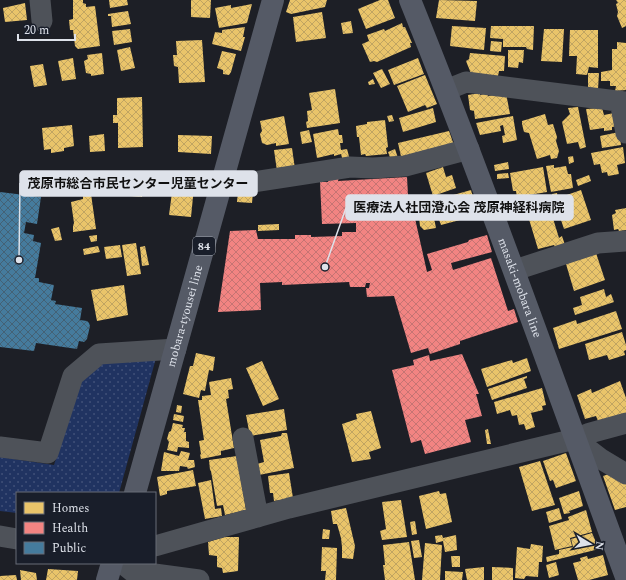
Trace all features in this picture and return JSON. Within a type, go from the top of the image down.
[{"type":"main road","name":"mobara-tyousei line","points":[[135,492],[273,0]]},
{"type":"main road","name":"masaki-mobara line","points":[[410,0],[469,149],[626,577]]},
{"type":"main road","points":[[107,580],[112,564]]},
{"type":"street","points":[[40,0],[42,21]]},
{"type":"street","points":[[446,90],[466,82],[558,92],[623,102],[626,133]]},
{"type":"street","points":[[220,187],[350,167],[373,168],[405,166],[469,149]]},
{"type":"street","points":[[514,270],[598,243],[626,241]]},
{"type":"street","points":[[0,447],[48,453],[73,376],[99,354],[176,348]]},
{"type":"street","points":[[156,546],[258,517],[575,439],[590,433],[626,423]]},
{"type":"street","points":[[243,438],[258,517]]},
{"type":"street","points":[[575,439],[601,459],[626,474]]},
{"type":"street","points":[[0,536],[16,538]]},
{"type":"street","points":[[123,564],[132,571],[199,580]]},
{"type":"shaded area","points":[[156,358],[119,492],[16,492],[16,513],[0,511],[0,457],[54,465],[82,379],[102,362]]},
{"type":"building: Homes","points":[[73,0],[83,0],[86,7],[95,6],[100,46],[78,49],[75,46],[73,30],[70,30],[69,20],[73,19]]},
{"type":"building: Homes","points":[[109,0],[127,0],[128,5],[110,8]]},
{"type":"building: Homes","points":[[191,0],[211,0],[210,18],[191,17]]},
{"type":"building: Homes","points":[[290,0],[327,0],[325,7],[291,14],[286,12]]},
{"type":"building: Homes","points":[[380,0],[388,0],[395,18],[366,29],[358,9]]},
{"type":"building: Homes","points":[[439,0],[477,1],[475,21],[436,18]]},
{"type":"building: Homes","points":[[616,0],[626,0],[626,26],[622,28],[617,16],[618,12],[616,4],[618,3]]},
{"type":"building: Homes","points":[[25,3],[27,20],[5,22],[3,8]]},
{"type":"building: Homes","points":[[252,4],[247,23],[219,28],[215,8],[231,5],[231,8]]},
{"type":"building: Homes","points":[[128,11],[131,24],[112,27],[111,16],[108,16],[108,14]]},
{"type":"building: Homes","points":[[322,12],[326,38],[296,42],[293,17]]},
{"type":"building: Homes","points":[[351,21],[353,33],[343,34],[341,23]]},
{"type":"building: Homes","points":[[402,23],[412,43],[410,43],[411,47],[377,62],[370,62],[362,44],[369,41],[367,35],[384,29],[385,31]]},
{"type":"building: Homes","points":[[452,26],[486,28],[484,50],[450,46]]},
{"type":"building: Homes","points":[[491,26],[534,26],[533,50],[527,49],[526,47],[503,47],[503,39],[490,38]]},
{"type":"building: Homes","points":[[245,27],[243,37],[245,37],[241,51],[212,44],[215,32],[222,33],[222,30]]},
{"type":"building: Homes","points":[[130,29],[132,42],[114,45],[112,31]]},
{"type":"building: Homes","points":[[544,29],[564,29],[562,62],[541,61]]},
{"type":"building: Homes","points":[[570,30],[598,30],[598,68],[589,67],[587,75],[576,74],[577,56],[569,56]]},
{"type":"building: Homes","points":[[202,40],[205,82],[179,83],[178,67],[174,66],[173,55],[177,55],[176,41]]},
{"type":"building: Homes","points":[[491,41],[502,42],[501,52],[490,51]]},
{"type":"building: Homes","points":[[617,42],[626,43],[626,90],[615,91],[616,86],[610,86],[610,81],[601,81],[601,72],[612,70],[612,49],[617,49]]},
{"type":"building: Homes","points":[[130,47],[135,68],[121,71],[117,50]]},
{"type":"building: Homes","points":[[508,50],[524,50],[523,63],[519,62],[518,68],[508,67]]},
{"type":"building: Homes","points":[[222,51],[236,54],[229,75],[223,74],[223,70],[217,68]]},
{"type":"building: Homes","points":[[102,53],[104,74],[91,76],[91,74],[86,73],[84,61],[88,59],[87,55]]},
{"type":"building: Homes","points":[[470,53],[505,56],[504,71],[499,71],[498,76],[472,76],[466,61],[469,59]]},
{"type":"building: Homes","points":[[73,58],[76,79],[62,81],[58,61]]},
{"type":"building: Homes","points":[[418,58],[424,74],[394,85],[388,70]]},
{"type":"building: Homes","points":[[43,64],[47,85],[34,87],[30,66]]},
{"type":"building: Homes","points":[[382,69],[390,84],[381,88],[373,73]]},
{"type":"building: Homes","points":[[588,73],[599,73],[598,89],[588,88]]},
{"type":"building: Homes","points":[[425,75],[437,104],[427,108],[425,105],[408,112],[397,86]]},
{"type":"building: Homes","points":[[373,79],[375,84],[369,85],[368,82]]},
{"type":"building: Homes","points":[[335,89],[340,123],[307,128],[307,111],[312,110],[309,93]]},
{"type":"building: Homes","points":[[480,93],[480,95],[488,93],[488,96],[506,93],[510,114],[475,119],[474,111],[470,110],[468,95]]},
{"type":"building: Homes","points":[[142,97],[143,147],[118,148],[118,123],[113,123],[113,115],[117,115],[117,98]]},
{"type":"building: Homes","points":[[578,107],[586,147],[580,149],[578,142],[567,144],[562,122],[570,114],[568,108]]},
{"type":"building: Homes","points":[[433,108],[436,122],[403,132],[399,118]]},
{"type":"building: Homes","points":[[602,108],[604,115],[614,113],[617,126],[612,127],[612,130],[604,131],[604,128],[590,130],[586,109]]},
{"type":"building: Homes","points":[[545,114],[548,125],[553,124],[559,151],[557,158],[551,159],[550,155],[537,159],[529,133],[524,132],[522,121]]},
{"type":"building: Homes","points":[[392,115],[394,121],[389,122],[387,116]]},
{"type":"building: Homes","points":[[284,116],[289,144],[276,146],[276,143],[267,145],[262,143],[260,121]]},
{"type":"building: Homes","points":[[513,116],[517,140],[503,143],[502,136],[505,135],[503,125],[500,126],[501,131],[480,135],[476,123]]},
{"type":"building: Homes","points":[[385,120],[388,147],[386,148],[387,154],[361,155],[356,126],[367,124],[367,122]]},
{"type":"building: Homes","points":[[72,125],[74,146],[64,148],[64,151],[51,153],[51,149],[44,150],[42,128]]},
{"type":"building: Homes","points":[[338,129],[339,135],[342,135],[343,143],[340,143],[341,150],[347,149],[350,160],[343,161],[341,154],[317,158],[313,134]]},
{"type":"building: Homes","points":[[309,130],[312,142],[302,144],[300,132]]},
{"type":"building: Homes","points":[[449,131],[455,148],[402,161],[398,143]]},
{"type":"building: Homes","points":[[619,132],[621,145],[602,148],[600,136]]},
{"type":"building: Homes","points":[[104,134],[105,151],[90,152],[89,136]]},
{"type":"building: Homes","points":[[178,135],[212,136],[211,154],[178,152]]},
{"type":"building: Homes","points":[[623,147],[625,163],[617,165],[619,174],[608,176],[607,172],[602,173],[600,164],[594,165],[591,153]]},
{"type":"building: Homes","points":[[292,148],[295,169],[277,171],[274,150]]},
{"type":"building: Homes","points":[[395,149],[398,158],[391,160],[388,152]]},
{"type":"building: Homes","points":[[573,156],[574,162],[569,164],[568,157]]},
{"type":"building: Homes","points":[[508,162],[509,169],[495,171],[494,165]]},
{"type":"building: Homes","points":[[554,165],[554,168],[566,166],[568,174],[571,174],[573,188],[551,192],[546,166]]},
{"type":"building: Homes","points":[[443,167],[446,177],[452,175],[456,188],[433,196],[426,173]]},
{"type":"building: Homes","points":[[543,167],[547,192],[517,197],[516,191],[513,191],[510,173]]},
{"type":"building: Homes","points":[[114,173],[146,175],[145,190],[143,190],[142,197],[108,194],[109,176],[113,176]]},
{"type":"building: Homes","points":[[508,173],[509,178],[497,179],[497,174]]},
{"type":"building: Homes","points":[[589,175],[591,181],[578,186],[576,180]]},
{"type":"building: Homes","points":[[173,185],[194,187],[191,217],[169,215]]},
{"type":"building: Homes","points":[[471,190],[476,207],[472,208],[475,216],[441,225],[432,201]]},
{"type":"building: Homes","points":[[581,190],[591,220],[564,229],[558,211],[564,207],[561,197]]},
{"type":"building: Homes","points":[[238,191],[253,192],[252,203],[237,202]]},
{"type":"building: Homes","points":[[557,193],[558,199],[553,200],[552,194]]},
{"type":"building: Homes","points":[[91,194],[96,229],[73,232],[74,223],[71,202],[83,199],[83,195]]},
{"type":"building: Homes","points":[[547,199],[559,238],[562,236],[565,245],[555,248],[554,245],[538,249],[525,206]]},
{"type":"building: Homes","points":[[431,203],[436,228],[424,230],[420,226],[419,217],[423,216],[421,204]]},
{"type":"building: Homes","points":[[626,208],[626,230],[614,230],[612,215],[616,213],[615,210]]},
{"type":"building: Homes","points":[[279,224],[279,230],[258,231],[258,225]]},
{"type":"building: Homes","points":[[59,227],[62,240],[55,241],[51,229]]},
{"type":"building: Homes","points":[[97,235],[97,241],[91,242],[89,236]]},
{"type":"building: Homes","points":[[136,243],[141,274],[127,276],[122,245]]},
{"type":"building: Homes","points":[[120,245],[122,257],[106,259],[104,247]]},
{"type":"building: Homes","points":[[98,246],[100,252],[84,255],[83,249]]},
{"type":"building: Homes","points":[[145,246],[149,265],[142,266],[140,247]]},
{"type":"building: Homes","points":[[596,253],[605,280],[574,291],[566,264]]},
{"type":"building: Homes","points":[[124,285],[128,315],[97,321],[91,290]]},
{"type":"building: Homes","points":[[604,289],[606,297],[611,294],[614,302],[575,315],[573,308],[582,305],[580,297]]},
{"type":"building: Homes","points":[[616,311],[622,329],[559,349],[553,328],[576,320],[577,324]]},
{"type":"building: Homes","points":[[622,332],[626,345],[626,350],[624,351],[625,355],[609,360],[607,355],[589,360],[585,344]]},
{"type":"building: Homes","points":[[196,353],[215,357],[213,371],[209,370],[205,391],[201,390],[199,398],[183,394],[190,366],[193,366]]},
{"type":"building: Homes","points":[[527,358],[531,371],[487,387],[481,369],[512,360],[513,363]]},
{"type":"building: Homes","points":[[262,361],[279,399],[263,406],[246,368]]},
{"type":"building: Homes","points":[[527,376],[527,378],[524,379],[527,388],[492,400],[488,389]]},
{"type":"building: Homes","points":[[231,378],[233,389],[228,390],[229,398],[226,399],[234,448],[221,451],[221,455],[201,459],[199,441],[204,440],[198,400],[202,400],[202,396],[211,395],[209,382]]},
{"type":"building: Homes","points":[[620,381],[626,398],[626,414],[598,421],[596,416],[585,419],[577,395],[591,389],[592,393]]},
{"type":"building: Homes","points":[[542,388],[546,405],[542,406],[543,410],[531,413],[535,427],[526,430],[524,424],[519,425],[517,415],[512,416],[510,410],[497,414],[494,402]]},
{"type":"building: Homes","points":[[177,405],[182,406],[181,413],[176,412]]},
{"type":"building: Homes","points":[[284,409],[287,430],[250,436],[246,415]]},
{"type":"building: Homes","points":[[371,411],[381,448],[369,452],[371,459],[352,462],[342,424],[357,419],[356,414]]},
{"type":"building: Homes","points":[[174,414],[184,416],[183,422],[173,420]]},
{"type":"building: Homes","points":[[173,423],[183,425],[182,428],[185,428],[184,432],[186,432],[186,441],[189,442],[189,448],[178,447],[177,452],[167,450],[169,442],[167,439]]},
{"type":"building: Homes","points":[[488,429],[491,444],[487,444],[485,430]]},
{"type":"building: Homes","points":[[282,433],[287,433],[294,468],[259,475],[257,464],[264,462],[260,440],[281,436]]},
{"type":"building: Homes","points":[[181,451],[190,453],[188,460],[194,460],[195,467],[188,469],[187,467],[180,466],[179,471],[161,471],[164,452],[179,456]]},
{"type":"building: Homes","points":[[566,453],[576,481],[556,488],[553,480],[550,481],[543,461]]},
{"type":"building: Homes","points":[[237,456],[246,510],[225,515],[223,505],[217,506],[209,460]]},
{"type":"building: Homes","points":[[540,461],[555,505],[532,511],[519,467]]},
{"type":"building: Homes","points":[[193,470],[196,486],[167,491],[167,494],[160,496],[157,477]]},
{"type":"building: Homes","points":[[289,473],[293,498],[274,501],[273,493],[270,493],[268,476]]},
{"type":"building: Homes","points":[[609,474],[626,484],[626,507],[615,510],[603,476]]},
{"type":"building: Homes","points":[[211,480],[215,509],[221,508],[222,516],[205,519],[198,483]]},
{"type":"building: Homes","points":[[439,491],[440,494],[446,493],[452,522],[426,529],[419,496]]},
{"type":"building: Homes","points":[[579,491],[583,506],[569,511],[570,513],[564,514],[559,498]]},
{"type":"building: Homes","points":[[401,500],[407,537],[382,540],[380,531],[386,529],[382,502]]},
{"type":"building: Homes","points":[[346,508],[355,546],[353,559],[342,558],[341,538],[337,524],[333,524],[331,511]]},
{"type":"building: Homes","points":[[559,508],[562,519],[549,523],[546,512]]},
{"type":"building: Homes","points":[[586,510],[592,532],[570,538],[572,546],[555,550],[549,526],[569,520],[568,517]]},
{"type":"building: Homes","points":[[415,521],[417,534],[412,535],[410,522]]},
{"type":"building: Homes","points":[[323,529],[330,530],[329,539],[322,539]]},
{"type":"building: Homes","points":[[592,533],[599,549],[547,562],[546,557],[559,554],[559,550],[573,547],[571,539]]},
{"type":"building: Homes","points":[[442,535],[443,538],[456,535],[457,550],[445,552],[443,541],[436,543],[435,536]]},
{"type":"building: Homes","points":[[225,537],[239,537],[238,571],[223,573],[222,568],[217,567],[217,556],[209,555],[208,542]]},
{"type":"building: Homes","points":[[419,540],[422,557],[414,558],[411,541]]},
{"type":"building: Homes","points":[[409,542],[415,580],[385,580],[383,545]]},
{"type":"building: Homes","points":[[425,543],[442,545],[440,580],[422,580]]},
{"type":"building: Homes","points":[[531,544],[543,546],[542,562],[539,562],[538,577],[526,576],[524,579],[515,578],[517,547],[530,549]]},
{"type":"building: Homes","points":[[322,547],[337,548],[336,580],[325,580],[326,571],[321,571]]},
{"type":"building: Homes","points":[[603,555],[608,575],[589,580],[578,580],[573,563],[581,561],[580,558],[587,556],[588,559]]},
{"type":"building: Homes","points":[[451,556],[460,556],[460,567],[452,567]]},
{"type":"building: Homes","points":[[556,562],[559,575],[549,578],[546,565]]},
{"type":"building: Homes","points":[[484,567],[484,580],[467,580],[465,569]]},
{"type":"building: Homes","points":[[492,567],[513,568],[513,580],[492,580]]},
{"type":"building: Homes","points":[[48,569],[78,571],[77,580],[46,580]]},
{"type":"building: Homes","points":[[20,570],[36,573],[37,580],[21,580]]},
{"type":"building: Homes","points":[[445,571],[463,572],[462,580],[445,580]]},
{"type":"building: Homes","points":[[16,575],[17,580],[0,580],[0,576]]},
{"type":"building: Health","points":[[330,176],[339,177],[338,181],[407,177],[409,213],[414,214],[427,272],[432,270],[427,254],[487,235],[492,252],[451,263],[453,270],[491,258],[508,311],[514,309],[518,322],[460,341],[460,344],[430,354],[428,348],[411,353],[394,296],[367,297],[366,288],[369,288],[370,283],[366,283],[365,287],[350,287],[349,282],[282,285],[282,282],[260,283],[261,310],[218,312],[230,231],[256,230],[258,239],[295,239],[295,235],[311,235],[311,237],[342,236],[342,232],[356,232],[356,223],[322,224],[320,182],[328,182]]},
{"type":"building: Health","points":[[462,354],[479,394],[476,394],[482,416],[465,420],[471,442],[425,454],[421,440],[411,443],[392,370],[414,365],[413,360],[429,355],[430,361]]},
{"type":"building: Public","points":[[0,192],[41,197],[37,224],[26,222],[24,233],[34,235],[33,241],[41,243],[35,278],[39,278],[39,282],[54,285],[51,300],[56,301],[55,304],[82,308],[80,320],[87,321],[89,323],[90,326],[87,339],[84,342],[79,341],[77,349],[36,343],[34,351],[0,347]]},
{"type":"place","name":"茂原市総合市民センター児童センター","points":[[19,260]]},
{"type":"place","name":"医療法人社団澄心会 茂原神経科病院","points":[[325,267]]}]
